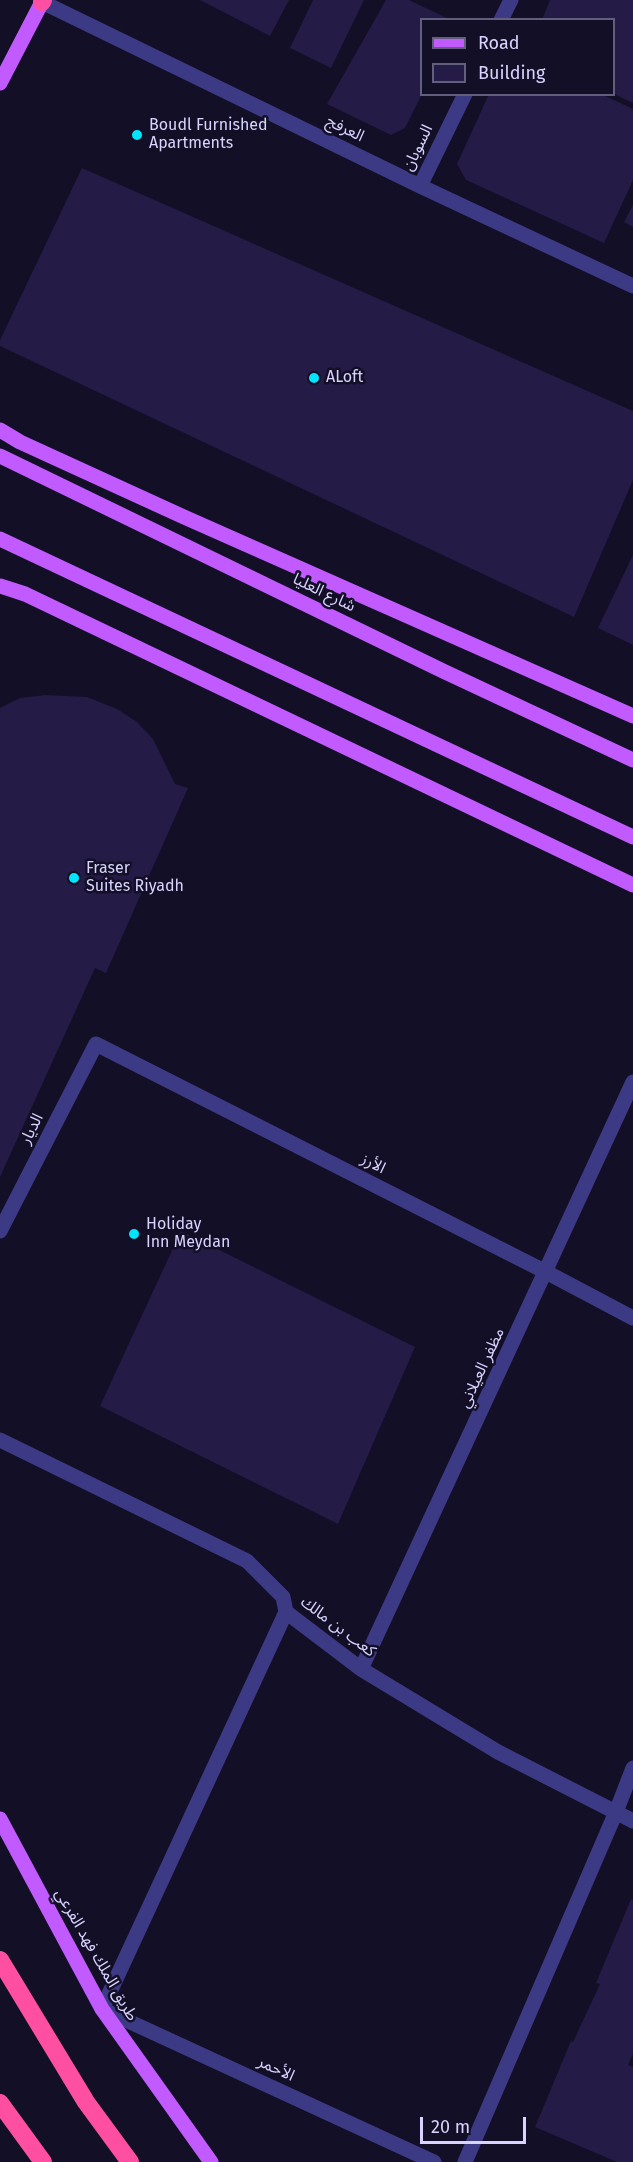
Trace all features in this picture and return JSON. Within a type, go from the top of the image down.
[{"type":"highway","points":[[0,1960],[86,2102],[130,2162]]},
{"type":"highway","points":[[0,2103],[43,2162]]},
{"type":"main road","points":[[0,72],[42,1]]},
{"type":"main road","points":[[0,83],[42,1]]},
{"type":"main road","points":[[0,430],[20,442],[184,517],[633,716]]},
{"type":"main road","name":"شارع العليا","points":[[0,456],[443,671],[633,760]]},
{"type":"main road","points":[[0,539],[633,837]]},
{"type":"main road","points":[[0,586],[26,594],[633,885]]},
{"type":"main road","name":"طريق الملك فهد الفرعي","points":[[0,1819],[102,2009],[211,2162]]},
{"type":"street","points":[[502,18],[511,0]]},
{"type":"street","name":"العرفج","points":[[42,1],[420,186],[633,286]]},
{"type":"street","name":"السوبان","points":[[420,186],[464,96]]},
{"type":"street","name":"الديار","points":[[0,1231],[96,1044]]},
{"type":"street","name":"الأرز","points":[[96,1044],[633,1318]]},
{"type":"street","name":"مظفر العيلاني","points":[[361,1669],[633,1082]]},
{"type":"street","name":"كعب بن مالك","points":[[0,1440],[247,1561],[283,1597],[286,1612],[361,1669],[498,1752],[633,1821]]},
{"type":"street","points":[[102,2009],[286,1612]]},
{"type":"street","points":[[465,2162],[633,1768]]},
{"type":"street","name":"الأحمر","points":[[102,2009],[434,2162]]},
{"type":"building","points":[[200,0],[289,0],[270,36]]},
{"type":"building","points":[[313,0],[364,0],[331,68],[290,48]]},
{"type":"building","points":[[386,0],[409,0],[447,18],[420,18],[421,96],[405,128],[391,135],[327,104]]},
{"type":"building","points":[[550,0],[633,0],[633,103],[615,94],[615,18],[543,18]]},
{"type":"building","points":[[488,96],[605,96],[633,109],[633,180],[604,243],[466,180],[457,164]]},
{"type":"building","name":"ALoft","points":[[82,168],[633,411],[633,480],[574,617],[0,346],[0,340]]},
{"type":"building","points":[[633,205],[633,227],[624,222]]},
{"type":"building","points":[[633,555],[633,645],[598,628]]},
{"type":"building","name":"Fraser Suites Riyadh","points":[[45,695],[87,697],[117,709],[137,722],[153,739],[175,784],[188,788],[106,973],[95,968],[0,1177],[0,708],[20,698]]},
{"type":"building","points":[[181,1231],[415,1347],[338,1524],[100,1406]]},
{"type":"building","points":[[631,1899],[633,1900],[633,2054],[628,2065],[633,2067],[633,2162],[617,2162],[535,2127],[571,2041],[573,2042],[600,1984],[596,1983]]},
{"type":"place","name":"Boudl Furnished Apartments","points":[[137,135]]},
{"type":"place","name":"ALoft","points":[[314,378]]},
{"type":"place","name":"Fraser Suites Riyadh","points":[[74,878]]},
{"type":"place","name":"Holiday Inn Meydan","points":[[134,1234]]}]
